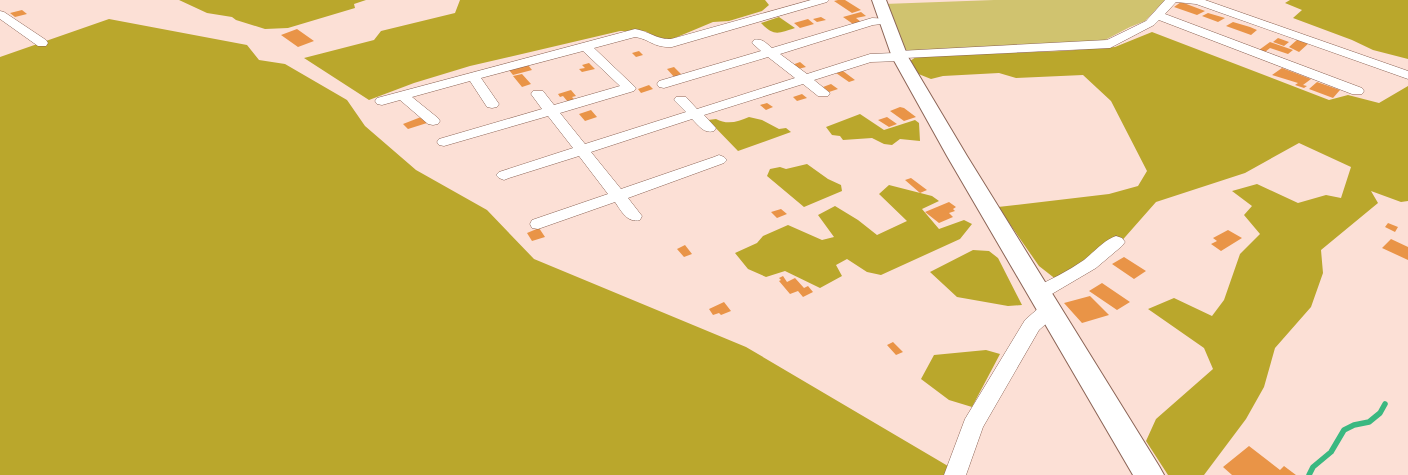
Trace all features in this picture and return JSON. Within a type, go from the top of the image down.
[{"type":"street","points":[[382,101],[635,33],[644,33],[658,44],[672,43],[823,0]]},
{"type":"street","points":[[879,0],[900,56],[957,156],[1149,475]]},
{"type":"street","points":[[504,175],[870,58],[1110,44],[1150,23],[1171,0]]},
{"type":"street","points":[[1180,0],[1197,0],[1408,75]]},
{"type":"street","points":[[0,14],[42,43]]},
{"type":"street","points":[[1157,15],[1358,91]]},
{"type":"street","points":[[664,84],[872,22],[886,21]]},
{"type":"street","points":[[758,43],[823,94]]},
{"type":"street","points":[[444,142],[629,88],[585,46]]},
{"type":"street","points":[[474,77],[492,104]]},
{"type":"street","points":[[538,94],[634,216]]},
{"type":"street","points":[[403,96],[433,121]]},
{"type":"street","points":[[681,100],[709,128]]},
{"type":"street","points":[[538,224],[719,160]]},
{"type":"street","points":[[955,475],[973,425],[1032,325],[1044,301],[1067,278],[1105,253],[1116,242]]},
{"type":"shaded area","points":[[179,0],[366,0],[354,4],[355,8],[288,28],[265,29],[236,20],[232,17],[207,13]]},
{"type":"shaded area","points":[[460,0],[765,0],[769,5],[762,11],[729,21],[713,22],[670,40],[664,41],[645,31],[620,31],[470,66],[414,83],[369,100],[304,58],[374,40],[381,31],[455,13]]},
{"type":"shaded area","points":[[994,0],[1165,0],[1145,21],[1103,41],[905,51],[884,4]]},
{"type":"shaded area","points":[[1290,0],[1408,0],[1408,59],[1373,50],[1352,40],[1293,18],[1302,10],[1285,3]]},
{"type":"shaded area","points":[[779,17],[795,28],[777,33],[773,32],[761,23]]},
{"type":"shaded area","points":[[109,19],[247,45],[259,60],[285,64],[347,100],[365,126],[416,170],[487,210],[534,259],[746,347],[953,469],[949,475],[0,475],[0,57]]},
{"type":"shaded area","points":[[1152,32],[1329,100],[1348,95],[1379,103],[1408,86],[1408,201],[1401,202],[1371,191],[1378,203],[1321,250],[1323,273],[1311,307],[1275,348],[1264,387],[1246,419],[1204,475],[1168,475],[1146,441],[1156,419],[1213,369],[1204,348],[1148,309],[1174,298],[1212,316],[1224,300],[1240,254],[1260,234],[1244,215],[1252,206],[1232,191],[1257,184],[1298,203],[1326,195],[1341,198],[1351,167],[1299,143],[1245,173],[1156,202],[1111,253],[1062,284],[1039,266],[998,207],[1109,194],[1138,186],[1147,171],[1111,101],[1083,75],[1016,78],[999,73],[943,76],[931,79],[916,73],[910,61],[916,57],[1062,51],[1115,47]]},
{"type":"shaded area","points":[[860,114],[884,130],[915,120],[919,123],[920,141],[900,139],[892,145],[884,144],[872,138],[843,140],[840,136],[832,135],[826,127]]},
{"type":"shaded area","points":[[749,117],[762,120],[779,129],[786,128],[791,132],[738,151],[708,120],[716,119],[724,122],[732,122]]},
{"type":"shaded area","points":[[807,164],[828,179],[841,185],[842,191],[804,207],[767,176],[770,169],[780,167],[786,169]]},
{"type":"shaded area","points":[[889,185],[932,196],[939,201],[922,209],[939,229],[964,220],[972,224],[960,239],[881,275],[867,272],[847,259],[836,265],[842,276],[820,288],[785,271],[766,277],[748,269],[735,253],[757,243],[763,236],[788,225],[822,240],[834,237],[818,215],[835,206],[858,220],[877,235],[907,221],[879,194]]},
{"type":"shaded area","points":[[973,250],[989,251],[998,258],[1022,305],[1008,306],[957,297],[930,272]]},
{"type":"shaded area","points":[[986,350],[1000,354],[972,407],[949,400],[921,379],[934,355]]},
{"type":"building","points":[[845,0],[861,10],[852,13],[834,1]]},
{"type":"building","points":[[1181,2],[1205,11],[1197,15],[1174,7]]},
{"type":"building","points":[[22,10],[27,14],[15,17],[10,13]]},
{"type":"building","points":[[861,12],[866,16],[856,18],[861,22],[853,24],[843,17]]},
{"type":"building","points":[[1208,13],[1225,18],[1218,22],[1202,16]]},
{"type":"building","points":[[821,17],[826,20],[817,22],[813,19]]},
{"type":"building","points":[[808,19],[814,24],[800,28],[794,23]]},
{"type":"building","points":[[1233,22],[1257,30],[1251,35],[1226,26]]},
{"type":"building","points":[[297,29],[314,41],[298,47],[281,35]]},
{"type":"building","points":[[1278,38],[1289,42],[1284,46],[1273,42]]},
{"type":"building","points":[[1298,39],[1309,43],[1299,52],[1289,47]]},
{"type":"building","points":[[1270,42],[1293,50],[1288,54],[1270,48],[1265,52],[1259,50]]},
{"type":"building","points":[[639,51],[643,55],[636,57],[632,53]]},
{"type":"building","points":[[800,62],[806,67],[798,69],[792,65]]},
{"type":"building","points":[[589,63],[595,69],[582,72],[579,69],[585,68],[582,65]]},
{"type":"building","points":[[528,65],[532,70],[513,75],[509,70]]},
{"type":"building","points":[[674,67],[681,74],[675,78],[667,69]]},
{"type":"building","points":[[1282,68],[1311,79],[1303,85],[1307,86],[1304,88],[1295,85],[1298,83],[1272,75]]},
{"type":"building","points":[[843,71],[855,80],[849,82],[836,73]]},
{"type":"building","points":[[522,74],[531,84],[522,87],[513,76]]},
{"type":"building","points":[[1317,82],[1340,90],[1333,98],[1309,89]]},
{"type":"building","points":[[831,84],[838,89],[829,92],[823,87]]},
{"type":"building","points":[[649,85],[653,89],[641,93],[638,89]]},
{"type":"building","points":[[571,90],[576,96],[572,97],[575,100],[568,102],[563,96],[560,97],[558,94]]},
{"type":"building","points":[[802,94],[807,98],[797,101],[793,97]]},
{"type":"building","points":[[767,103],[773,107],[766,110],[760,105]]},
{"type":"building","points":[[900,107],[904,108],[916,117],[904,121],[890,111]]},
{"type":"building","points":[[591,110],[597,117],[585,121],[579,114]]},
{"type":"building","points":[[421,117],[427,123],[408,129],[403,124]]},
{"type":"building","points":[[887,117],[897,124],[889,127],[878,120]]},
{"type":"building","points":[[911,178],[927,190],[920,193],[905,180]]},
{"type":"building","points":[[949,202],[956,207],[953,209],[955,211],[949,213],[953,217],[939,223],[925,212]]},
{"type":"building","points":[[781,209],[787,214],[777,218],[771,212]]},
{"type":"building","points":[[1388,223],[1398,227],[1395,232],[1385,227]]},
{"type":"building","points":[[539,228],[545,237],[532,241],[527,233]]},
{"type":"building","points":[[1228,230],[1242,238],[1221,251],[1211,244],[1217,241],[1213,238]]},
{"type":"building","points":[[1391,239],[1408,247],[1408,260],[1382,248]]},
{"type":"building","points":[[685,245],[692,254],[684,257],[677,249]]},
{"type":"building","points":[[1124,257],[1146,271],[1134,279],[1112,264]]},
{"type":"building","points":[[783,276],[787,282],[795,278],[804,288],[808,286],[813,292],[803,297],[798,291],[790,294],[779,281],[781,280],[779,278]]},
{"type":"building","points":[[1102,283],[1130,302],[1117,310],[1089,291]]},
{"type":"building","points":[[1090,296],[1109,315],[1082,323],[1064,303]]},
{"type":"building","points":[[724,302],[731,311],[721,315],[719,313],[713,315],[709,309]]},
{"type":"building","points":[[893,342],[903,352],[896,355],[887,345]]},
{"type":"building","points":[[1249,446],[1280,470],[1284,466],[1296,475],[1232,475],[1223,467]]},
{"type":"waterway","points":[[1309,475],[1313,467],[1331,452],[1344,430],[1354,425],[1369,422],[1380,413],[1385,404]]}]
